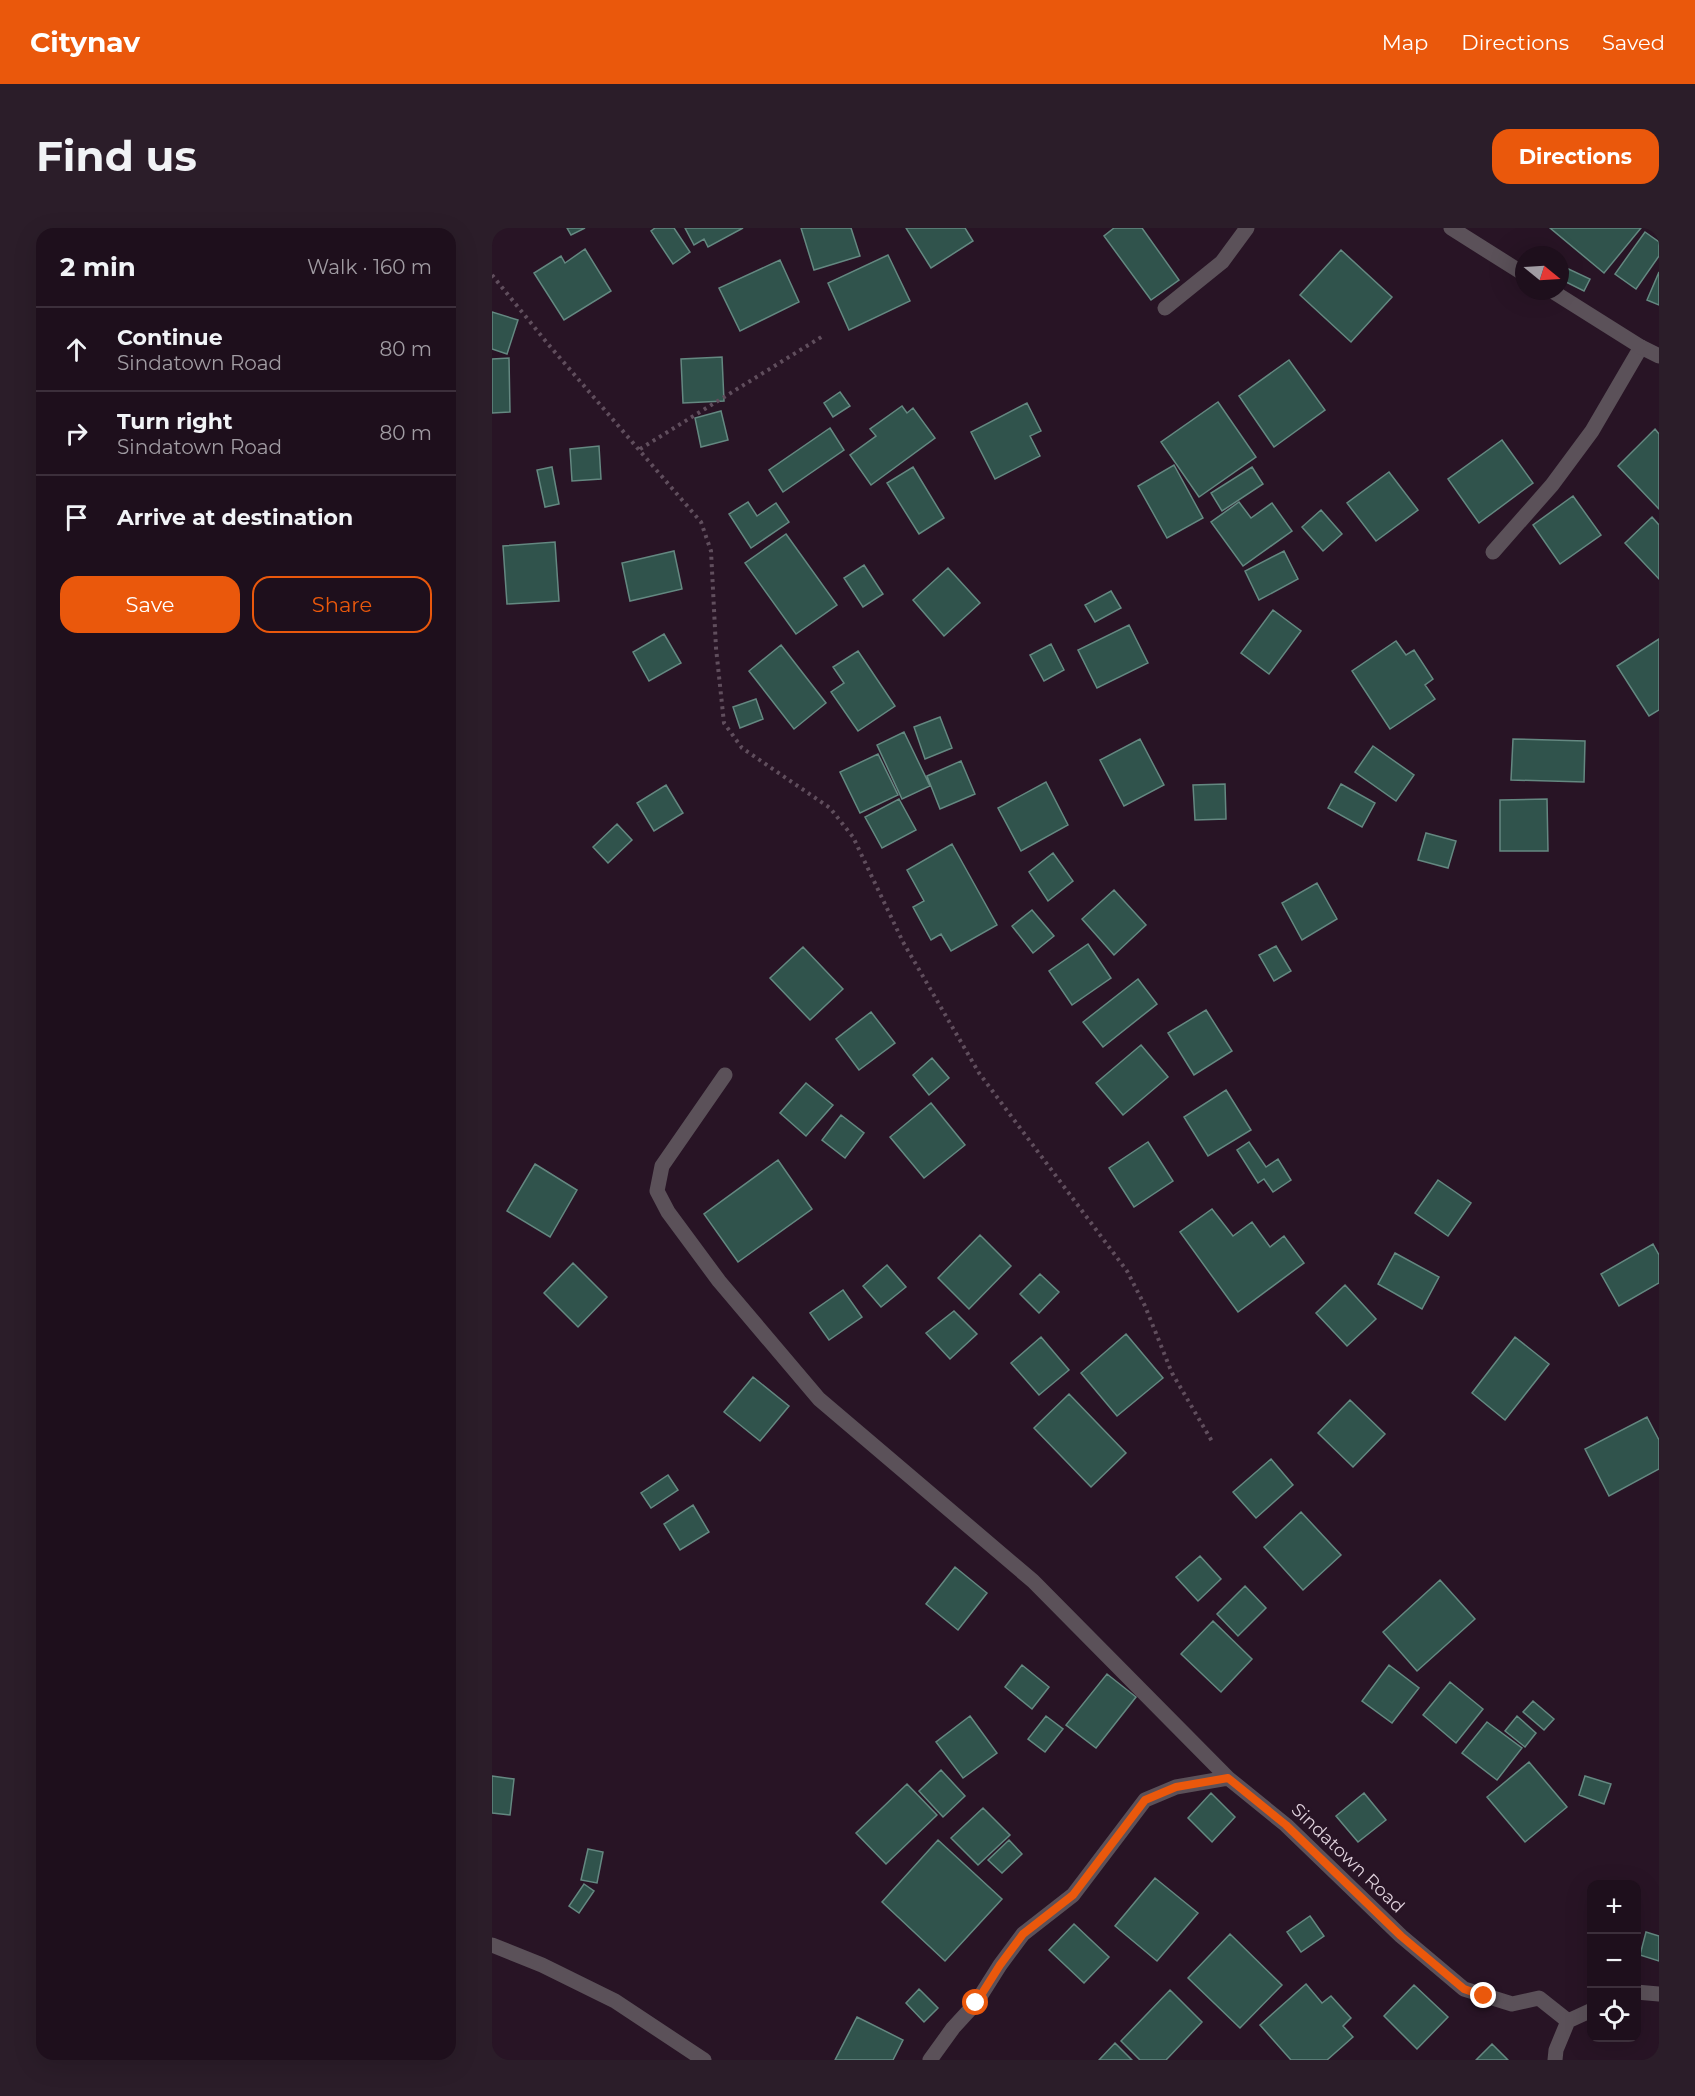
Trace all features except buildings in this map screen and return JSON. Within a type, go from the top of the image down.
[{"type":"street","points":[[1165,308],[1222,262],[1247,228]]},
{"type":"street","points":[[1451,228],[1515,268]]},
{"type":"street","points":[[1566,300],[1659,356]]},
{"type":"street","points":[[1493,552],[1552,485],[1593,431],[1641,347]]},
{"type":"street","points":[[725,1075],[662,1166],[657,1191],[668,1212],[719,1281],[819,1399],[1033,1581],[1228,1778]]},
{"type":"street","points":[[930,2060],[953,2028],[976,2003],[1023,1934],[1073,1895],[1145,1800],[1176,1787],[1228,1778]]},
{"type":"street","name":"Sindatown Road","points":[[1228,1778],[1286,1825],[1401,1936],[1464,1989],[1512,2004],[1539,1998],[1568,2021]]},
{"type":"street","points":[[492,1945],[542,1965],[615,2001],[704,2060]]},
{"type":"street","points":[[1641,1992],[1659,1994]]},
{"type":"street","points":[[1555,2060],[1556,2050],[1568,2021],[1587,2012]]},
{"type":"path","points":[[492,275],[548,344],[701,522],[711,551],[716,648],[724,723],[742,748],[830,808],[853,837],[903,942],[979,1073],[1127,1271],[1145,1306],[1172,1373],[1213,1443]]},
{"type":"path","points":[[640,449],[823,336]]},
{"type":"route","points":[[976,2003],[1023,1934],[1073,1895],[1145,1800],[1176,1787],[1228,1778],[1286,1825],[1401,1936],[1464,1989],[1484,1996]]}]
